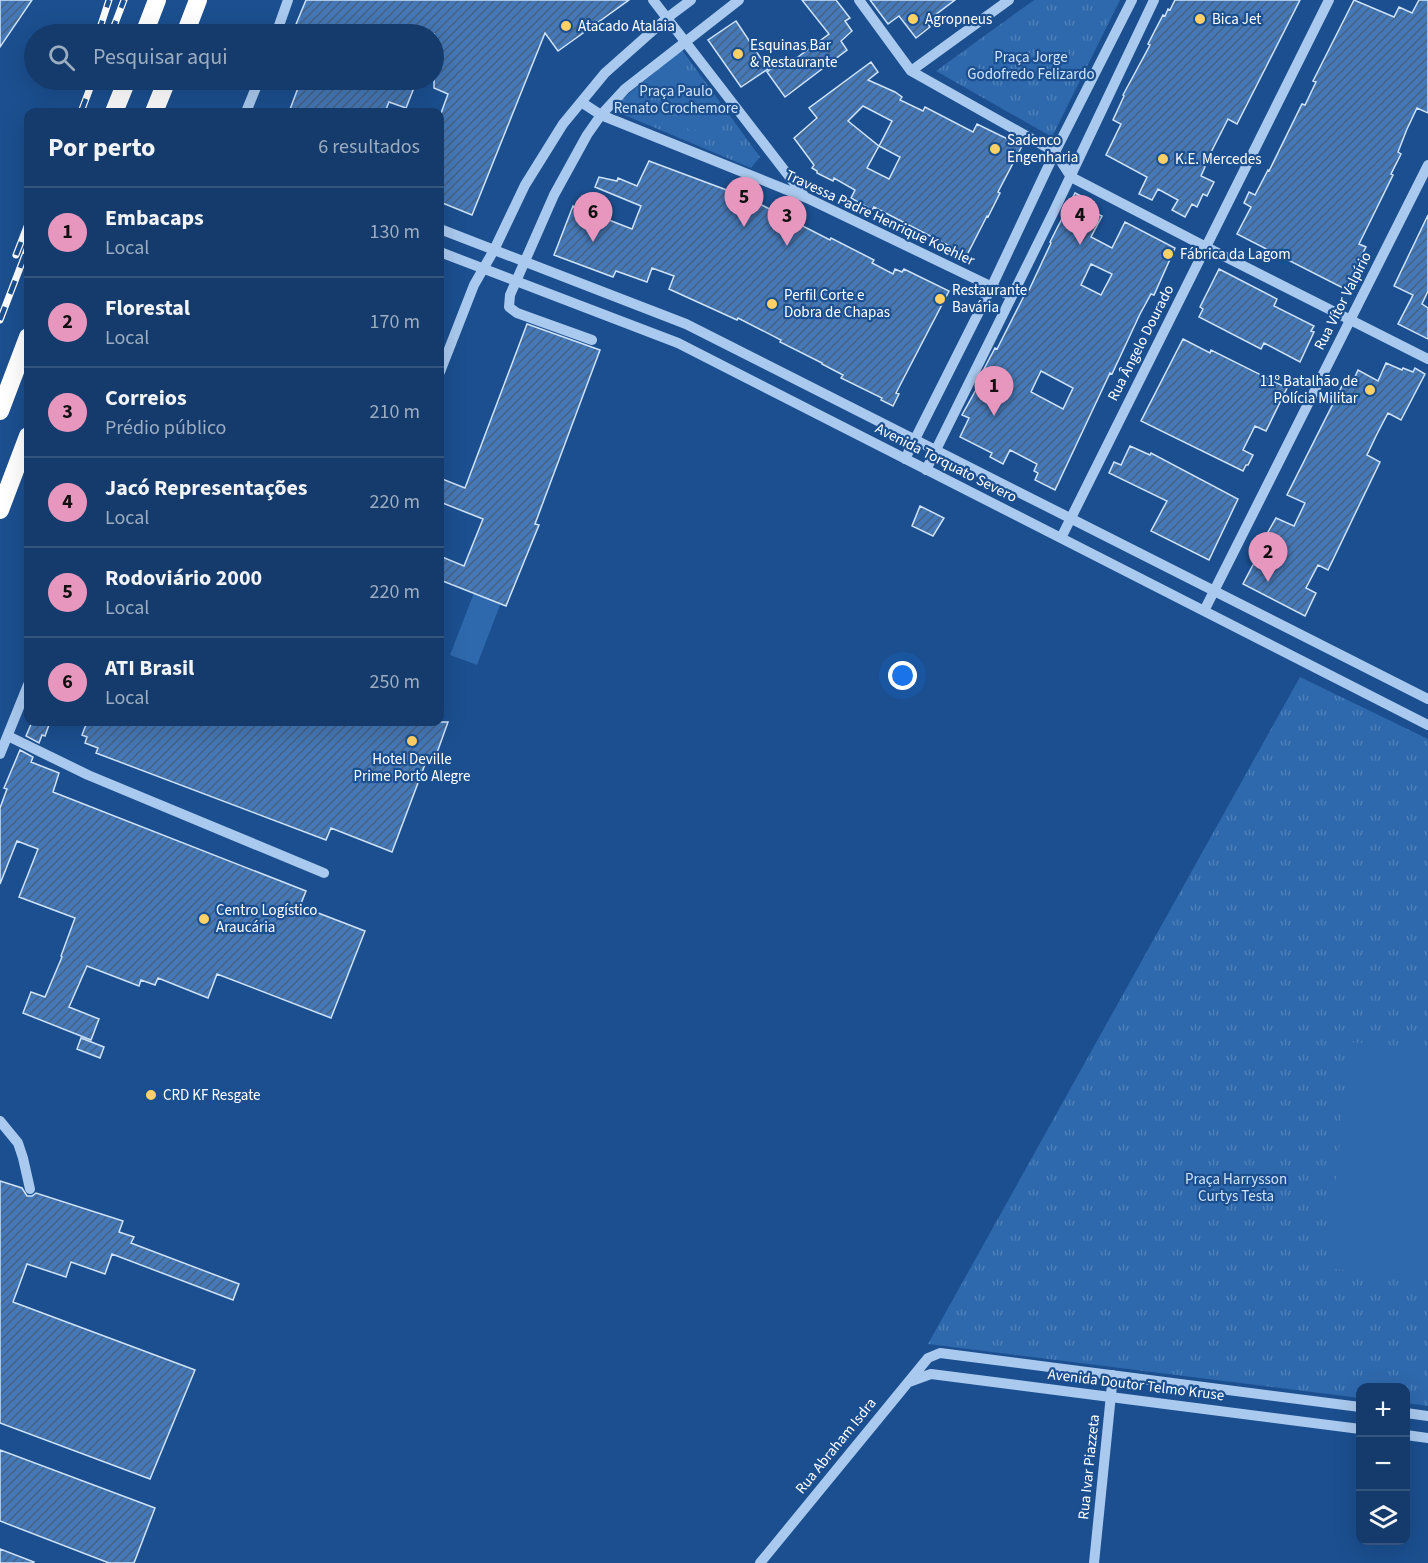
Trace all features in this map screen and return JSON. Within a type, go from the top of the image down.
[{"type":"highway","points":[[148,24],[157,0]]},
{"type":"highway","points":[[188,24],[198,0]]},
{"type":"highway","points":[[116,108],[123,90]]},
{"type":"highway","points":[[156,108],[163,90]]},
{"type":"highway","points":[[0,411],[24,348]]},
{"type":"highway","points":[[0,510],[24,447]]},
{"type":"street","points":[[280,24],[288,0]]},
{"type":"street","points":[[653,0],[807,198]]},
{"type":"street","points":[[444,362],[474,285],[494,250],[525,185],[563,124],[605,73],[667,18],[691,0]]},
{"type":"street","points":[[592,340],[517,313],[509,307],[508,300],[524,262],[554,195],[587,135],[601,115],[625,89],[739,0]]},
{"type":"street","points":[[859,0],[911,71],[1055,152],[1071,177],[1206,248],[1428,359]]},
{"type":"street","points":[[911,71],[1009,0]]},
{"type":"street","points":[[905,459],[1132,0]]},
{"type":"street","points":[[926,470],[1071,177],[1154,0]]},
{"type":"street","name":"Rua Ângelo Dourado","points":[[1061,538],[1329,0]]},
{"type":"street","points":[[248,108],[255,90]]},
{"type":"street","name":"Travessa Padre Henrique Koehler","points":[[581,102],[601,115],[807,198],[1011,296]]},
{"type":"street","name":"Rua Vítor Valpírio","points":[[1204,611],[1428,165]]},
{"type":"street","name":"Avenida Torquato Severo","points":[[444,231],[686,324],[1428,699]]},
{"type":"street","name":"Avenida Torquato Severo","points":[[444,254],[678,344],[1428,725]]},
{"type":"street","points":[[785,398],[795,380]]},
{"type":"street","points":[[0,754],[24,695]]},
{"type":"street","points":[[8,736],[88,775],[324,873]]},
{"type":"street","points":[[0,1121],[18,1143],[30,1189]]},
{"type":"street","name":"Avenida Doutor Telmo Kruse","points":[[940,1353],[1356,1406]]},
{"type":"street","name":"Rua Abraham Isdra","points":[[760,1563],[928,1358],[940,1353]]},
{"type":"street","name":"Avenida Doutor Telmo Kruse","points":[[909,1382],[932,1374],[1356,1428]]},
{"type":"street","name":"Rua Ivar Piazzeta","points":[[1094,1563],[1113,1375]]},
{"type":"street","points":[[1410,1414],[1428,1416]]},
{"type":"street","points":[[1410,1436],[1428,1438]]},
{"type":"green space","name":"Praça Jorge Godofredo Felizardo","points":[[1034,0],[1120,0],[1052,137],[936,71]]},
{"type":"green space","name":"Praça Paulo Renato Crochemore","points":[[682,50],[760,157],[751,168],[610,109]]},
{"type":"green space","points":[[681,67],[717,112],[691,133],[655,88]]},
{"type":"green space","points":[[475,590],[502,600],[477,665],[450,655]]},
{"type":"green space","name":"Praça Harrysson Curtys Testa","points":[[1300,677],[1428,739],[1428,1406],[1410,1404],[1410,1383],[1356,1383],[1356,1398],[928,1344]]},
{"type":"green space","points":[[1350,1042],[1428,1050],[1428,1278],[1327,1268]]},
{"type":"building","points":[[0,0],[32,0],[0,47]]},
{"type":"building","points":[[306,0],[629,0],[558,51],[545,33],[472,215],[444,204],[443,108],[448,94],[439,90],[444,90],[444,24],[296,24]]},
{"type":"building","points":[[802,0],[836,0],[850,18],[845,21],[852,31],[841,41],[847,50],[785,97],[767,72],[783,59],[787,65],[829,34]]},
{"type":"building","name":"Agropneus","points":[[870,0],[955,0],[926,22],[930,27],[916,38],[899,16],[888,24]]},
{"type":"building","points":[[1175,0],[1300,0],[1237,124],[1228,119],[1204,166],[1201,176],[1214,182],[1207,196],[1203,194],[1197,207],[1192,204],[1185,217],[1172,210],[1178,200],[1158,189],[1152,200],[1139,194],[1147,177],[1106,155],[1121,124],[1113,120],[1123,95],[1163,15],[1165,16],[1168,9],[1170,10]]},
{"type":"building","points":[[1354,0],[1394,17],[1399,7],[1412,13],[1419,0],[1428,0],[1428,113],[1417,108],[1407,129],[1398,152],[1401,154],[1391,174],[1393,175],[1359,244],[1366,247],[1345,289],[1237,234],[1251,207],[1244,203],[1249,192],[1255,195],[1269,171],[1302,104],[1305,105],[1316,82],[1313,81]]},
{"type":"building","name":"Esquinas Bar & Restaurante","points":[[736,21],[768,69],[741,87],[708,40]]},
{"type":"building","points":[[871,62],[878,72],[868,80],[895,92],[902,97],[900,100],[923,111],[925,107],[973,132],[977,124],[1022,146],[967,255],[874,207],[872,210],[851,198],[855,190],[834,178],[833,181],[817,173],[812,168],[814,165],[794,138],[817,118],[809,108]],"holes":[[[863,106],[892,121],[879,146],[848,121]],[[879,146],[900,157],[889,179],[867,168]]]},
{"type":"building","points":[[297,90],[413,90],[406,108],[389,102],[387,108],[290,108]]},
{"type":"building","points":[[649,161],[748,198],[874,260],[872,263],[893,274],[895,269],[902,272],[904,269],[949,291],[896,393],[899,394],[893,406],[881,400],[882,398],[841,378],[843,375],[780,342],[781,340],[738,318],[737,320],[669,289],[674,276],[652,268],[647,282],[616,271],[613,277],[554,255],[573,206],[632,229],[641,206],[595,187],[599,177],[617,181],[618,178],[637,186]]},
{"type":"building","points":[[1075,193],[1094,202],[1090,210],[1102,216],[1091,237],[1112,248],[1125,222],[1175,248],[1154,295],[1151,294],[1112,374],[1110,373],[1055,490],[1035,480],[1038,473],[1034,471],[1037,464],[1010,450],[1003,464],[990,457],[992,453],[960,437],[969,418],[962,415],[987,370],[984,369],[995,348],[997,349],[1029,290]],"holes":[[[1091,264],[1112,274],[1101,295],[1081,285]],[[1041,371],[1073,388],[1063,409],[1031,392]]]},
{"type":"building","points":[[1428,215],[1428,291],[1422,304],[1428,308],[1428,339],[1398,324],[1413,295],[1394,286]]},
{"type":"building","points":[[1219,269],[1277,299],[1274,306],[1314,326],[1311,331],[1314,332],[1300,362],[1264,343],[1261,349],[1199,317],[1203,309],[1200,307]]},
{"type":"building","points":[[527,324],[600,350],[535,524],[539,525],[506,606],[444,582],[444,558],[464,566],[483,519],[444,504],[444,480],[465,488]]},
{"type":"building","points":[[1183,339],[1210,353],[1211,350],[1287,388],[1266,431],[1255,426],[1243,450],[1253,455],[1243,471],[1141,421]]},
{"type":"building","points":[[1386,363],[1413,372],[1415,368],[1425,374],[1401,420],[1388,413],[1377,434],[1367,455],[1380,462],[1328,570],[1318,565],[1306,588],[1316,593],[1305,616],[1243,584],[1255,561],[1252,560],[1276,518],[1294,526],[1305,503],[1287,495],[1347,376],[1354,379],[1358,370],[1378,381]]},
{"type":"building","points":[[1130,446],[1150,455],[1151,453],[1238,499],[1209,560],[1151,531],[1167,501],[1109,473],[1114,462],[1121,465]]},
{"type":"building","points":[[920,506],[944,518],[933,536],[912,526]]},
{"type":"building","points":[[444,722],[448,722],[434,761],[427,759],[392,852],[331,828],[326,840],[96,753],[98,748],[85,743],[87,737],[82,735],[85,726],[444,726]]},
{"type":"building","points":[[30,726],[49,726],[39,743],[26,736]]},
{"type":"building","name":"Centro Logístico Araucária","points":[[20,750],[33,757],[31,762],[59,773],[53,792],[306,891],[300,906],[365,931],[331,1018],[217,974],[208,998],[158,978],[155,985],[141,980],[139,986],[87,966],[69,1007],[99,1019],[91,1040],[23,1013],[31,992],[45,997],[75,918],[19,897],[38,849],[17,841],[0,884],[0,808],[7,789],[4,788]]},
{"type":"building","points":[[81,1038],[104,1047],[100,1058],[77,1049]]},
{"type":"building","points":[[0,1181],[22,1188],[27,1196],[36,1193],[123,1221],[119,1232],[134,1237],[131,1243],[239,1284],[233,1300],[112,1254],[105,1274],[71,1262],[66,1277],[27,1264],[13,1302],[195,1370],[150,1479],[0,1423]]},
{"type":"building","points":[[0,1450],[155,1508],[134,1563],[109,1563],[0,1521]]},
{"type":"building","points":[[0,1549],[34,1562],[0,1563]]},
{"type":"railway","points":[[101,24],[109,0]]},
{"type":"railway","points":[[115,24],[124,0]]},
{"type":"railway","points":[[82,108],[89,90]]},
{"type":"railway","points":[[16,255],[24,234]]},
{"type":"railway","points":[[0,320],[24,257]]},
{"type":"place","name":"Agropneus","points":[[913,19]]},
{"type":"place","name":"Bica Jet","points":[[1200,19]]},
{"type":"place","name":"Atacado Atalaia","points":[[566,26]]},
{"type":"place","name":"Esquinas Bar & Restaurante","points":[[738,54]]},
{"type":"place","name":"Sadenco Engenharia","points":[[995,149]]},
{"type":"place","name":"K.E. Mercedes","points":[[1163,159]]},
{"type":"place","name":"Rodoviário 2000","points":[[744,227]]},
{"type":"place","name":"ATI Brasil","points":[[593,242]]},
{"type":"place","name":"Jacó Representações","points":[[1080,245]]},
{"type":"place","name":"Correios","points":[[787,246]]},
{"type":"place","name":"Fábrica da Lagom","points":[[1168,254]]},
{"type":"place","name":"Restaurante Bavária","points":[[940,299]]},
{"type":"place","name":"Perfil Corte e Dobra de Chapas","points":[[772,304]]},
{"type":"place","name":"11º Batalhão de Polícia Militar","points":[[1370,390]]},
{"type":"place","name":"Embacaps","points":[[994,416]]},
{"type":"place","name":"Florestal","points":[[1268,582]]},
{"type":"place","name":"Hotel Deville Prime Porto Alegre","points":[[412,741]]},
{"type":"place","name":"Centro Logístico Araucária","points":[[204,919]]},
{"type":"place","name":"CRD KF Resgate","points":[[151,1095]]}]
